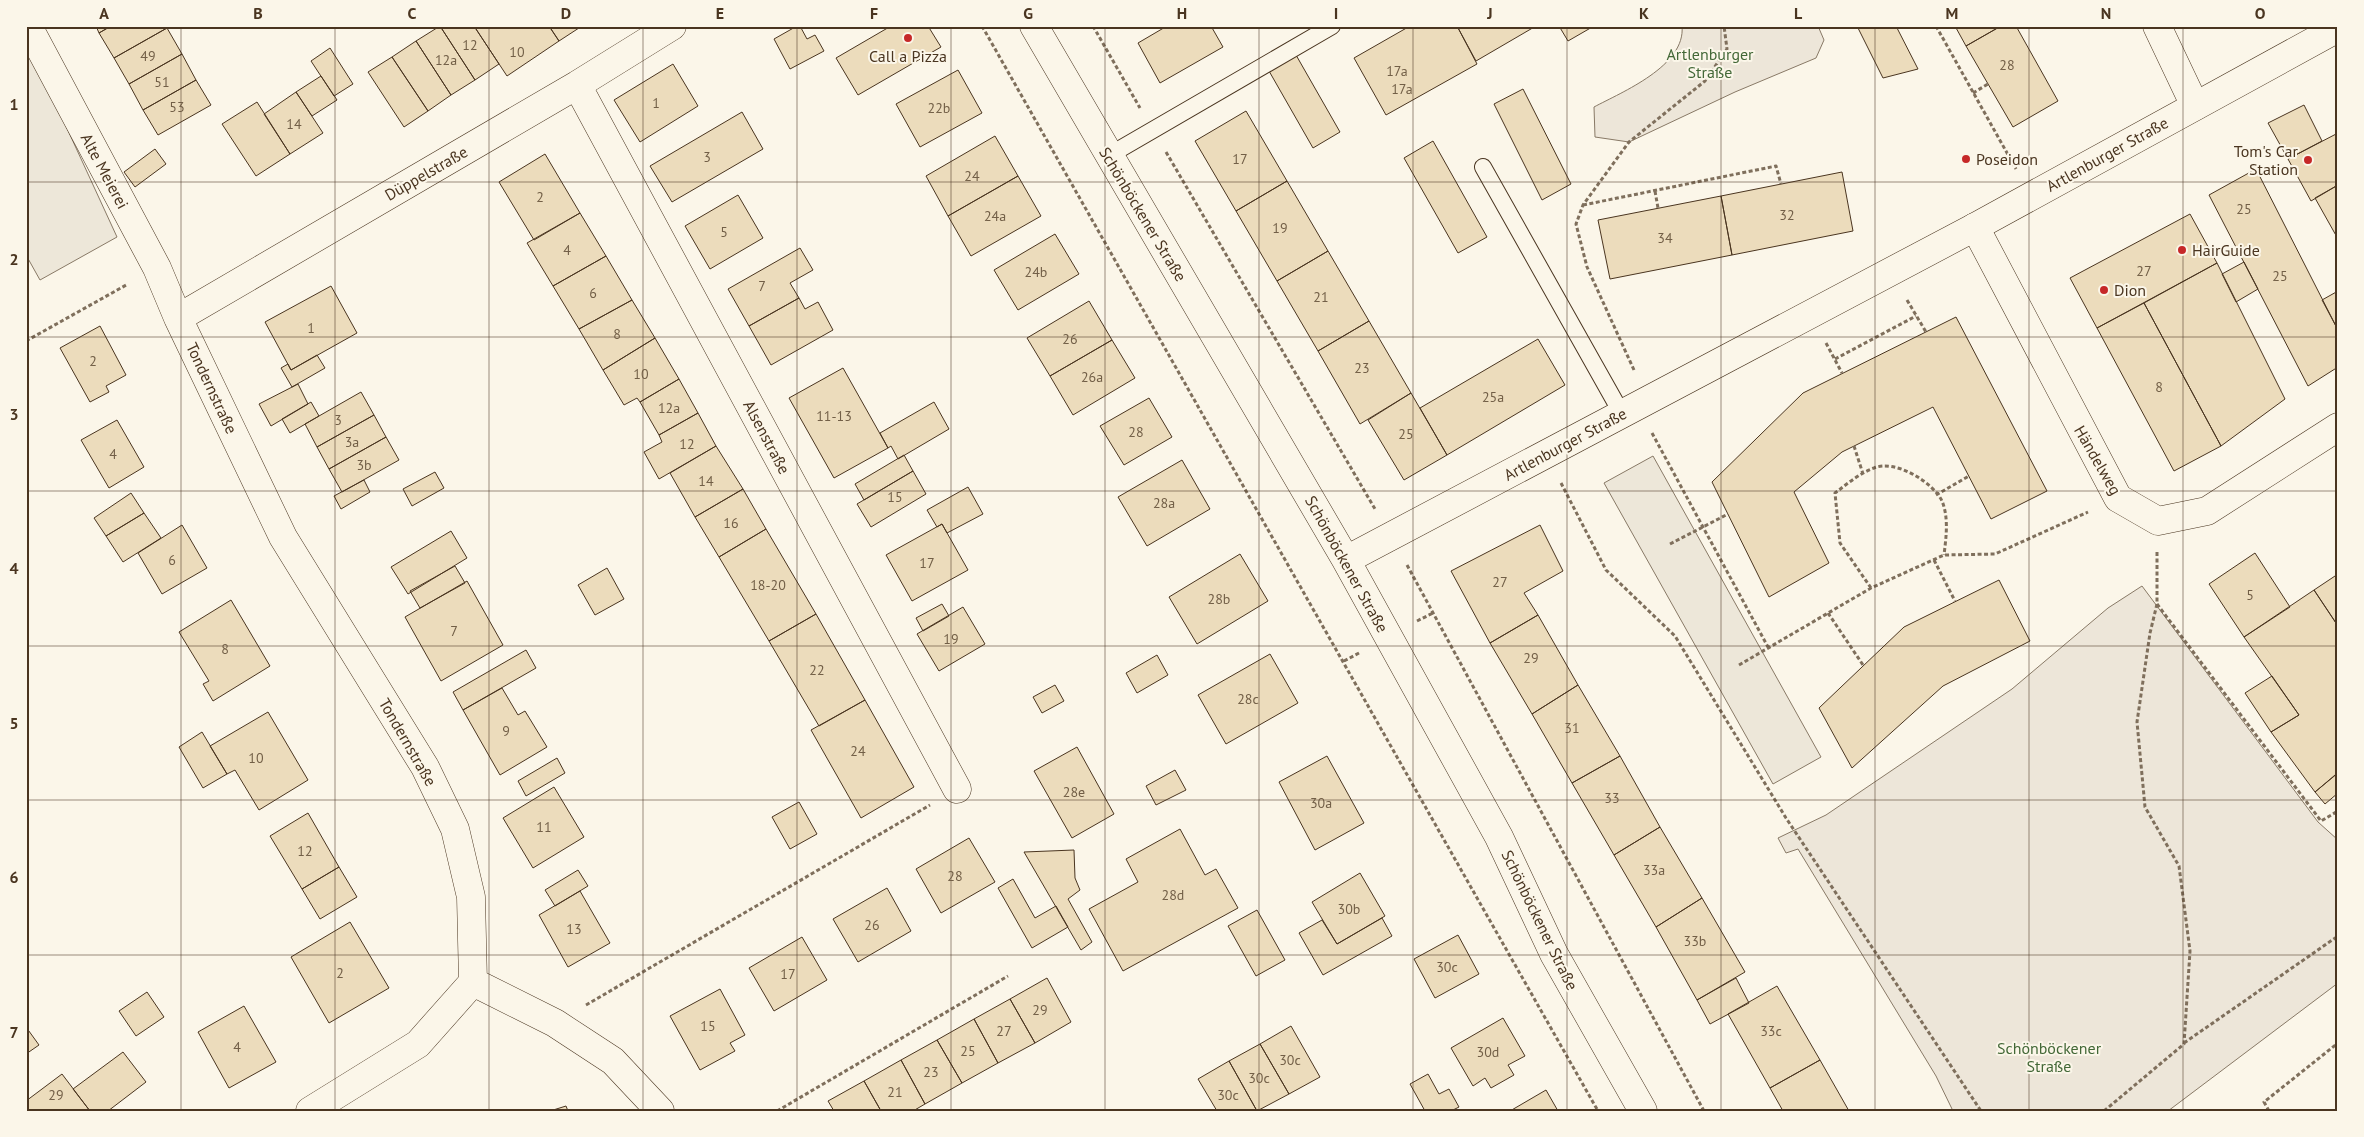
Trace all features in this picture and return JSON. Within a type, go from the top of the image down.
[{"type":"street","name":"Alte Meierei","points":[[28,26],[157,268],[178,318]]},
{"type":"street","name":"Düppelstraße","points":[[178,318],[577,85],[672,26]]},
{"type":"street","name":"Schönböckener Straße","points":[[1034,26],[1108,156],[1346,560],[1499,837],[1554,954],[1643,1111]]},
{"type":"street","points":[[2157,26],[2195,106]]},
{"type":"street","name":"Artlenburger Straße","points":[[1346,560],[1974,227],[2338,28]]},
{"type":"street","name":"Alsenstraße","points":[[577,85],[957,789]]},
{"type":"street","name":"Händelweg","points":[[1974,227],[2118,498],[2158,521]]},
{"type":"street","name":"Tondernstraße","points":[[178,318],[283,537],[425,767],[454,829],[471,897],[473,982]]},
{"type":"street","points":[[2158,521],[2207,511],[2338,427]]},
{"type":"street","points":[[310,1111],[418,1044],[473,982],[555,1023],[613,1061],[660,1111]]},
{"type":"lane","points":[[1108,156],[1332,26]]},
{"type":"lane","points":[[1483,167],[1636,407]]},
{"type":"path","points":[[982,26],[1598,1111]]},
{"type":"path","points":[[1092,26],[1391,536],[1704,1111]]},
{"type":"path","points":[[1724,26],[1727,49],[1705,81],[1629,142],[1582,205],[1576,224],[1587,267],[1636,407],[1768,648]]},
{"type":"path","points":[[1936,26],[2031,195]]},
{"type":"path","points":[[1973,93],[1988,84]]},
{"type":"path","points":[[1582,205],[1776,166],[1781,184]]},
{"type":"path","points":[[1655,190],[1658,208]]},
{"type":"path","points":[[26,341],[157,268]]},
{"type":"path","points":[[1910,304],[1926,332]]},
{"type":"path","points":[[1834,360],[1916,316]]},
{"type":"path","points":[[1827,344],[1842,374]]},
{"type":"path","points":[[1854,446],[1864,474]]},
{"type":"path","points":[[1546,453],[1606,570],[1675,636],[1786,818],[1981,1111]]},
{"type":"path","points":[[1871,588],[1840,543],[1835,493],[1876,466],[1902,468],[1928,484],[1942,501],[1947,525],[1944,555]]},
{"type":"path","points":[[1936,495],[1969,476]]},
{"type":"path","points":[[1739,665],[1871,588],[1944,555],[1995,554],[2118,498]]},
{"type":"path","points":[[1670,544],[1728,514]]},
{"type":"path","points":[[2158,521],[2157,604],[2150,633],[2137,722],[2146,807],[2179,866],[2190,951],[2184,1044]]},
{"type":"path","points":[[1934,560],[1955,602]]},
{"type":"path","points":[[2157,604],[2322,821],[2338,811]]},
{"type":"path","points":[[1828,613],[1863,665]]},
{"type":"path","points":[[555,1023],[957,789]]},
{"type":"path","points":[[2104,1111],[2184,1044],[2338,936]]},
{"type":"path","points":[[777,1111],[1008,976]]},
{"type":"path","points":[[2269,1111],[2264,1102],[2338,1044]]},
{"type":"green space","name":"Artlenburger Straße","points":[[1682,26],[1818,26],[1824,40],[1816,58],[1735,92],[1629,142],[1595,137],[1594,107],[1650,76],[1663,65],[1674,53],[1681,40]]},
{"type":"green space","points":[[2142,586],[2318,822],[2338,840],[2338,983],[2168,1111],[1953,1111],[1936,1076],[1798,849],[1786,853],[1778,838],[1826,815],[2012,689],[2108,608]]},
{"type":"shaded area","points":[[26,46],[36,61],[117,237],[40,280],[26,255]]},
{"type":"shaded area","points":[[1653,456],[1821,757],[1773,784],[1604,483]]},
{"type":"building","points":[[96,26],[111,26],[99,33]]},
{"type":"building","points":[[111,26],[166,26],[167,28],[114,58],[99,33]]},
{"type":"building","points":[[440,26],[474,26],[499,64],[475,80]]},
{"type":"building","points":[[440,26],[475,80],[451,95],[416,41]]},
{"type":"building","points":[[474,26],[549,26],[559,41],[507,76]]},
{"type":"building","points":[[549,26],[582,26],[559,41]]},
{"type":"building","points":[[800,26],[807,39],[815,35],[824,51],[790,69],[774,39]]},
{"type":"building","points":[[891,26],[928,26],[941,47],[858,95],[836,58]]},
{"type":"building","points":[[1167,26],[1211,26],[1223,47],[1160,83],[1138,43]]},
{"type":"building","points":[[1410,26],[1457,26],[1477,64],[1386,115],[1354,58]]},
{"type":"building","points":[[1457,26],[1536,26],[1476,61]]},
{"type":"building","points":[[1559,26],[1594,26],[1568,41]]},
{"type":"building","points":[[1857,26],[1896,26],[1918,69],[1883,78]]},
{"type":"building","points":[[1955,26],[2001,26],[1966,46]]},
{"type":"building","points":[[2001,26],[2016,26],[2058,101],[2013,127],[1966,46]]},
{"type":"building","points":[[167,28],[182,54],[129,84],[114,58]]},
{"type":"building","points":[[416,41],[451,95],[428,111],[392,57]]},
{"type":"building","points":[[330,48],[353,84],[334,96],[311,61]]},
{"type":"building","points":[[182,54],[196,80],[143,110],[129,84]]},
{"type":"building","points":[[1296,55],[1340,132],[1313,148],[1269,71]]},
{"type":"building","points":[[392,57],[428,111],[404,127],[368,72]]},
{"type":"building","points":[[673,64],[698,106],[640,142],[614,100]]},
{"type":"building","points":[[958,70],[982,113],[920,147],[896,104]]},
{"type":"building","points":[[321,76],[337,100],[312,116],[296,92]]},
{"type":"building","points":[[196,80],[211,105],[158,135],[143,110]]},
{"type":"building","points":[[1523,89],[1571,184],[1542,200],[1494,104]]},
{"type":"building","points":[[296,92],[323,133],[290,154],[264,114]]},
{"type":"building","points":[[257,102],[290,154],[256,176],[222,124]]},
{"type":"building","points":[[2304,105],[2322,141],[2288,159],[2268,123]]},
{"type":"building","points":[[1246,111],[1287,181],[1236,211],[1195,141]]},
{"type":"building","points":[[742,112],[763,149],[672,202],[650,166]]},
{"type":"building","points":[[2338,133],[2338,185],[2311,201],[2288,159]]},
{"type":"building","points":[[995,136],[1018,176],[948,216],[926,176]]},
{"type":"building","points":[[1433,141],[1487,237],[1458,253],[1404,158]]},
{"type":"building","points":[[155,149],[166,164],[135,187],[124,172]]},
{"type":"building","points":[[545,154],[580,213],[534,240],[499,182]]},
{"type":"building","points":[[2256,169],[2338,330],[2338,367],[2308,386],[2209,195]]},
{"type":"building","points":[[1842,172],[1853,231],[1732,255],[1721,196]]},
{"type":"building","points":[[1018,176],[1041,216],[971,256],[948,216]]},
{"type":"building","points":[[1287,181],[1328,251],[1277,281],[1236,211]]},
{"type":"building","points":[[2338,185],[2338,239],[2315,198]]},
{"type":"building","points":[[738,195],[763,238],[710,269],[685,226]]},
{"type":"building","points":[[1721,196],[1732,255],[1610,279],[1598,220]]},
{"type":"building","points":[[580,213],[606,256],[553,286],[527,243]]},
{"type":"building","points":[[2190,214],[2217,263],[2097,328],[2070,278]]},
{"type":"building","points":[[1055,234],[1079,274],[1018,310],[994,270]]},
{"type":"building","points":[[800,248],[813,270],[790,283],[799,298],[749,326],[728,289]]},
{"type":"building","points":[[1328,251],[1369,321],[1318,351],[1277,281]]},
{"type":"building","points":[[606,256],[632,300],[579,329],[553,286]]},
{"type":"building","points":[[2244,262],[2258,289],[2236,302],[2222,274]]},
{"type":"building","points":[[2217,263],[2285,399],[2221,446],[2144,303]]},
{"type":"building","points":[[331,286],[357,333],[291,370],[265,322]]},
{"type":"building","points":[[2338,291],[2338,330],[2322,300]]},
{"type":"building","points":[[799,298],[805,309],[818,302],[833,330],[771,365],[749,326]]},
{"type":"building","points":[[632,300],[655,338],[603,370],[579,329]]},
{"type":"building","points":[[1089,301],[1112,340],[1050,376],[1027,338]]},
{"type":"building","points":[[2144,303],[2221,446],[2174,471],[2097,328]]},
{"type":"building","points":[[1956,317],[2047,491],[1991,519],[1933,407],[1842,452],[1794,492],[1829,563],[1769,597],[1712,482],[1803,393]]},
{"type":"building","points":[[1369,321],[1411,393],[1360,424],[1318,351]]},
{"type":"building","points":[[100,326],[126,375],[106,386],[109,392],[90,402],[60,348]]},
{"type":"building","points":[[655,338],[679,379],[640,402],[637,398],[624,405],[603,370]]},
{"type":"building","points":[[1538,339],[1565,385],[1447,455],[1420,408]]},
{"type":"building","points":[[1112,340],[1135,378],[1073,415],[1050,376]]},
{"type":"building","points":[[317,355],[325,368],[292,387],[281,368],[288,364],[291,370]]},
{"type":"building","points":[[843,368],[888,448],[834,478],[789,398]]},
{"type":"building","points":[[679,379],[698,413],[659,435],[640,402]]},
{"type":"building","points":[[298,384],[308,404],[271,426],[259,404]]},
{"type":"building","points":[[361,392],[374,415],[317,447],[305,424]]},
{"type":"building","points":[[1411,393],[1447,455],[1404,480],[1368,420]]},
{"type":"building","points":[[1149,398],[1172,437],[1124,465],[1100,426]]},
{"type":"building","points":[[311,402],[319,416],[290,433],[282,419]]},
{"type":"building","points":[[934,402],[949,429],[898,459],[891,446],[888,448],[880,433]]},
{"type":"building","points":[[698,413],[716,446],[659,479],[644,452],[662,442],[659,435]]},
{"type":"building","points":[[374,415],[386,437],[329,469],[317,447]]},
{"type":"building","points":[[117,420],[144,467],[109,488],[81,440]]},
{"type":"building","points":[[386,437],[399,460],[342,492],[329,469]]},
{"type":"building","points":[[716,446],[743,489],[695,517],[670,473]]},
{"type":"building","points":[[904,455],[913,471],[864,500],[855,484]]},
{"type":"building","points":[[1182,460],[1210,509],[1147,546],[1118,497]]},
{"type":"building","points":[[913,471],[926,494],[871,527],[857,504]]},
{"type":"building","points":[[435,472],[444,488],[412,506],[403,489]]},
{"type":"building","points":[[364,480],[370,492],[341,509],[334,496]]},
{"type":"building","points":[[968,487],[983,514],[947,533],[942,524],[937,527],[927,510]]},
{"type":"building","points":[[743,489],[766,529],[719,557],[695,517]]},
{"type":"building","points":[[131,493],[144,513],[106,536],[94,518]]},
{"type":"building","points":[[144,513],[161,538],[123,562],[106,536]]},
{"type":"building","points":[[942,524],[968,570],[912,601],[886,555]]},
{"type":"building","points":[[182,525],[207,568],[162,594],[138,553]]},
{"type":"building","points":[[1540,525],[1563,571],[1524,593],[1538,615],[1490,643],[1451,571]]},
{"type":"building","points":[[766,529],[816,614],[769,641],[719,557]]},
{"type":"building","points":[[451,531],[467,558],[408,594],[391,567]]},
{"type":"building","points":[[2255,553],[2290,607],[2244,637],[2209,584]]},
{"type":"building","points":[[1240,554],[1268,601],[1197,644],[1169,597]]},
{"type":"building","points":[[455,566],[465,583],[420,608],[410,591]]},
{"type":"building","points":[[607,568],[624,599],[595,615],[578,585]]},
{"type":"building","points":[[2338,574],[2338,626],[2314,590]]},
{"type":"building","points":[[1999,580],[2030,641],[1943,686],[1852,768],[1819,708],[1904,627]]},
{"type":"building","points":[[467,581],[503,645],[441,681],[405,617]]},
{"type":"building","points":[[2314,590],[2338,626],[2338,773],[2315,792],[2271,732],[2299,715],[2244,637]]},
{"type":"building","points":[[231,600],[270,666],[213,701],[203,684],[209,681],[179,632]]},
{"type":"building","points":[[942,604],[949,616],[923,631],[916,618]]},
{"type":"building","points":[[963,607],[985,644],[939,671],[917,634]]},
{"type":"building","points":[[816,614],[865,700],[819,726],[769,641]]},
{"type":"building","points":[[1538,615],[1578,685],[1532,714],[1490,643]]},
{"type":"building","points":[[526,650],[536,668],[463,710],[453,692]]},
{"type":"building","points":[[1270,654],[1298,703],[1226,744],[1198,695]]},
{"type":"building","points":[[1157,655],[1168,675],[1137,693],[1126,673]]},
{"type":"building","points":[[2272,676],[2299,715],[2271,732],[2245,693]]},
{"type":"building","points":[[1055,685],[1064,701],[1042,713],[1033,697]]},
{"type":"building","points":[[1578,685],[1620,756],[1572,783],[1532,714]]},
{"type":"building","points":[[502,688],[518,715],[525,711],[547,747],[500,775],[463,710]]},
{"type":"building","points":[[865,700],[914,787],[861,818],[811,730]]},
{"type":"building","points":[[268,712],[308,780],[259,810],[235,770],[227,774],[210,746]]},
{"type":"building","points":[[202,732],[227,774],[203,788],[179,747]]},
{"type":"building","points":[[1077,747],[1114,814],[1072,838],[1034,771]]},
{"type":"building","points":[[1327,756],[1364,823],[1315,850],[1279,782]]},
{"type":"building","points":[[1620,756],[1660,827],[1614,855],[1572,783]]},
{"type":"building","points":[[557,758],[565,773],[526,796],[518,781]]},
{"type":"building","points":[[1175,770],[1186,790],[1156,805],[1146,786]]},
{"type":"building","points":[[2335,775],[2338,778],[2338,793],[2325,804],[2315,792]]},
{"type":"building","points":[[554,787],[584,837],[533,868],[503,818]]},
{"type":"building","points":[[799,802],[817,834],[790,849],[772,817]]},
{"type":"building","points":[[308,813],[339,867],[302,889],[270,836]]},
{"type":"building","points":[[1660,827],[1702,898],[1656,927],[1614,855]]},
{"type":"building","points":[[1180,829],[1205,875],[1216,869],[1238,908],[1123,971],[1089,909],[1138,882],[1126,859]]},
{"type":"building","points":[[969,838],[995,882],[941,913],[916,869]]},
{"type":"building","points":[[1074,850],[1075,878],[1080,890],[1068,899],[1092,942],[1081,950],[1024,852]]},
{"type":"building","points":[[339,867],[357,897],[320,919],[302,889]]},
{"type":"building","points":[[578,870],[588,886],[555,906],[545,890]]},
{"type":"building","points":[[1360,873],[1385,916],[1337,944],[1312,902]]},
{"type":"building","points":[[1013,879],[1035,918],[1056,906],[1068,927],[1032,948],[998,888]]},
{"type":"building","points":[[887,888],[911,931],[858,962],[833,919]]},
{"type":"building","points":[[580,891],[610,943],[568,967],[539,915]]},
{"type":"building","points":[[1702,898],[1745,972],[1697,1000],[1656,927]]},
{"type":"building","points":[[1257,910],[1285,960],[1256,976],[1228,926]]},
{"type":"building","points":[[1382,918],[1392,936],[1323,975],[1299,933],[1322,920],[1337,944]]},
{"type":"building","points":[[350,922],[389,988],[329,1023],[291,957]]},
{"type":"building","points":[[1458,935],[1479,974],[1435,998],[1414,959]]},
{"type":"building","points":[[802,937],[827,980],[774,1011],[749,968]]},
{"type":"building","points":[[1047,978],[1071,1022],[1035,1043],[1010,999]]},
{"type":"building","points":[[1736,978],[1749,1003],[1710,1024],[1697,1000]]},
{"type":"building","points":[[1777,986],[1820,1060],[1770,1088],[1728,1014]]},
{"type":"building","points":[[720,989],[745,1035],[730,1043],[735,1051],[700,1070],[670,1016]]},
{"type":"building","points":[[147,992],[164,1017],[136,1036],[119,1011]]},
{"type":"building","points":[[1010,999],[1035,1043],[998,1063],[974,1019]]},
{"type":"building","points":[[244,1006],[276,1062],[229,1088],[198,1032]]},
{"type":"building","points":[[1503,1018],[1525,1056],[1508,1065],[1514,1075],[1491,1088],[1485,1078],[1473,1086],[1451,1048]]},
{"type":"building","points":[[974,1019],[998,1063],[962,1083],[937,1040]]},
{"type":"building","points":[[1291,1026],[1320,1077],[1289,1094],[1260,1044]]},
{"type":"building","points":[[26,1027],[39,1045],[26,1054]]},
{"type":"building","points":[[937,1040],[962,1083],[925,1104],[901,1060]]},
{"type":"building","points":[[1260,1044],[1289,1094],[1257,1111],[1229,1061]]},
{"type":"building","points":[[123,1052],[146,1082],[108,1111],[90,1111],[73,1089]]},
{"type":"building","points":[[901,1060],[925,1104],[913,1111],[881,1111],[864,1081]]},
{"type":"building","points":[[1820,1060],[1849,1111],[1783,1111],[1770,1088]]},
{"type":"building","points":[[1229,1061],[1257,1111],[1217,1111],[1198,1079]]},
{"type":"building","points":[[62,1074],[90,1111],[26,1111],[26,1101]]},
{"type":"building","points":[[1428,1074],[1439,1094],[1449,1089],[1459,1107],[1451,1111],[1425,1111],[1410,1084]]},
{"type":"building","points":[[864,1081],[881,1111],[834,1111],[828,1101]]},
{"type":"building","points":[[1546,1090],[1558,1111],[1510,1111]]},
{"type":"building","points":[[566,1106],[568,1111],[550,1111]]},
{"type":"place","name":"Call a Pizza","points":[[908,38]]},
{"type":"place","name":"Poseidon","points":[[1966,159]]},
{"type":"place","name":"Tom's Car Station","points":[[2308,160]]},
{"type":"place","name":"HairGuide","points":[[2182,250]]},
{"type":"place","name":"Dion","points":[[2104,290]]}]
